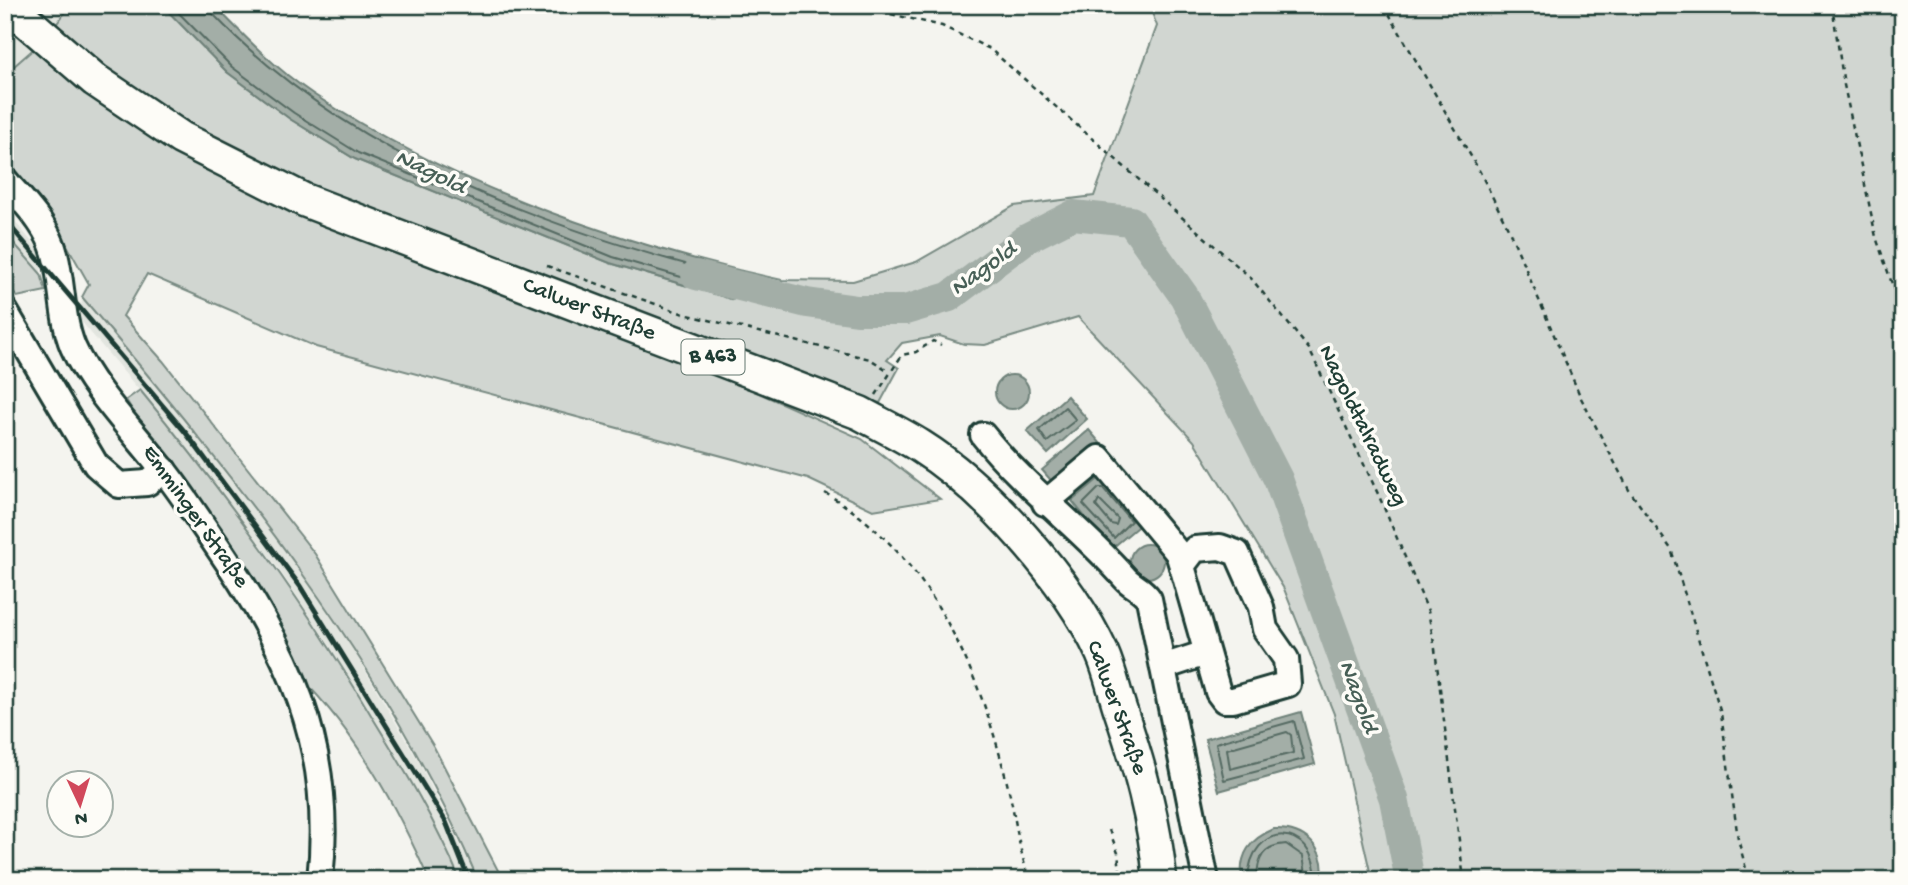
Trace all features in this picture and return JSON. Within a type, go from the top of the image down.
[{"type":"main road","name":"Calwer Straße","points":[[8,5],[96,80],[181,138],[304,200],[860,413],[922,447],[982,496],[1033,549],[1071,601],[1102,653],[1141,771],[1157,842],[1160,880]]},
{"type":"street","name":"Emminger Straße","points":[[5,180],[43,226],[55,251],[73,347],[90,375],[164,470],[249,593],[306,709],[317,755],[324,808],[320,880]]},
{"type":"street","points":[[5,311],[96,465],[119,485],[147,483],[164,470]]},
{"type":"street","points":[[983,435],[1045,503],[1109,560],[1129,582],[1143,590],[1149,599],[1206,880]]},
{"type":"street","points":[[1045,503],[1099,458],[1178,553],[1183,574],[1218,692],[1224,700],[1233,700],[1288,684],[1286,659],[1265,629],[1261,607],[1237,553],[1220,547],[1195,549],[1183,574],[1149,599]]},
{"type":"street","points":[[1163,667],[1206,653]]},
{"type":"path","name":"Nagoldtalradweg","points":[[852,5],[942,26],[990,49],[1250,277],[1309,349],[1379,496],[1428,611],[1436,649],[1464,880]]},
{"type":"path","points":[[1384,5],[1480,172],[1509,230],[1587,410],[1629,490],[1671,549],[1721,713],[1738,839],[1749,880]]},
{"type":"path","points":[[1832,5],[1844,85],[1876,237],[1903,316]]},
{"type":"path","points":[[543,264],[684,314],[870,359],[890,371]]},
{"type":"path","points":[[860,413],[872,401],[902,355],[916,352],[933,341],[942,345]]},
{"type":"path","points":[[825,493],[855,510],[905,561],[927,585],[952,626],[977,689],[1008,785],[1024,864],[1030,880]]},
{"type":"path","points":[[1108,830],[1118,853],[1121,880]]},
{"type":"shaded area","points":[[5,5],[64,5],[64,14],[37,46],[5,74]]},
{"type":"shaded area","points":[[64,5],[162,5],[227,72],[290,119],[355,159],[610,263],[731,299],[742,271],[782,280],[853,281],[916,262],[1014,206],[1094,196],[1157,26],[1149,5],[1903,5],[1903,880],[1372,880],[1334,714],[1284,589],[1194,441],[1078,317],[985,345],[964,344],[940,336],[902,343],[887,360],[899,368],[880,403],[872,401],[485,261],[261,167],[145,101],[52,30],[64,14]]},
{"type":"shaded area","points":[[37,46],[293,207],[754,391],[862,439],[940,499],[873,510],[808,479],[316,347],[147,274],[123,316],[163,361],[315,554],[434,747],[503,880],[478,880],[441,800],[399,722],[352,647],[249,502],[82,297],[89,284],[59,231],[5,157],[5,74]]},
{"type":"shaded area","points":[[5,210],[43,255],[41,274],[5,233]]},
{"type":"shaded area","points":[[5,233],[41,274],[46,291],[17,297],[5,283]]},
{"type":"shaded area","points":[[82,297],[197,432],[287,552],[352,648],[419,762],[478,880],[460,880],[424,802],[330,646],[280,571],[197,459],[80,320]]},
{"type":"shaded area","points":[[140,390],[234,510],[320,634],[409,779],[460,880],[429,880],[374,772],[340,722],[300,677],[126,400]]},
{"type":"water","points":[[162,5],[214,5],[249,41],[313,94],[414,153],[466,178],[520,201],[630,240],[742,271],[732,299],[610,263],[355,159],[290,119],[227,72]]},
{"type":"water","points":[[1012,375],[1024,380],[1029,392],[1024,404],[1012,409],[1000,404],[995,392],[1000,380]]},
{"type":"water","points":[[1067,396],[1087,419],[1048,454],[1027,431]]},
{"type":"water","points":[[1089,430],[1101,444],[1055,485],[1042,470]]},
{"type":"water","points":[[1102,476],[1142,523],[1111,549],[1072,501]]},
{"type":"water","points":[[1147,544],[1159,549],[1164,561],[1159,573],[1147,578],[1135,573],[1130,561],[1135,549]]},
{"type":"water","points":[[1301,712],[1315,764],[1219,791],[1205,739]]},
{"type":"water","points":[[1274,829],[1295,832],[1311,842],[1321,858],[1322,880],[1242,880],[1242,862],[1248,848],[1258,838]]},
{"type":"waterway","name":"Nagold","points":[[696,275],[807,303],[857,310],[905,310],[949,297],[1026,239],[1073,215],[1131,221],[1184,296],[1278,479],[1394,799],[1410,880]]},
{"type":"railway","points":[[5,220],[186,433],[300,586],[446,822],[469,880]]}]
